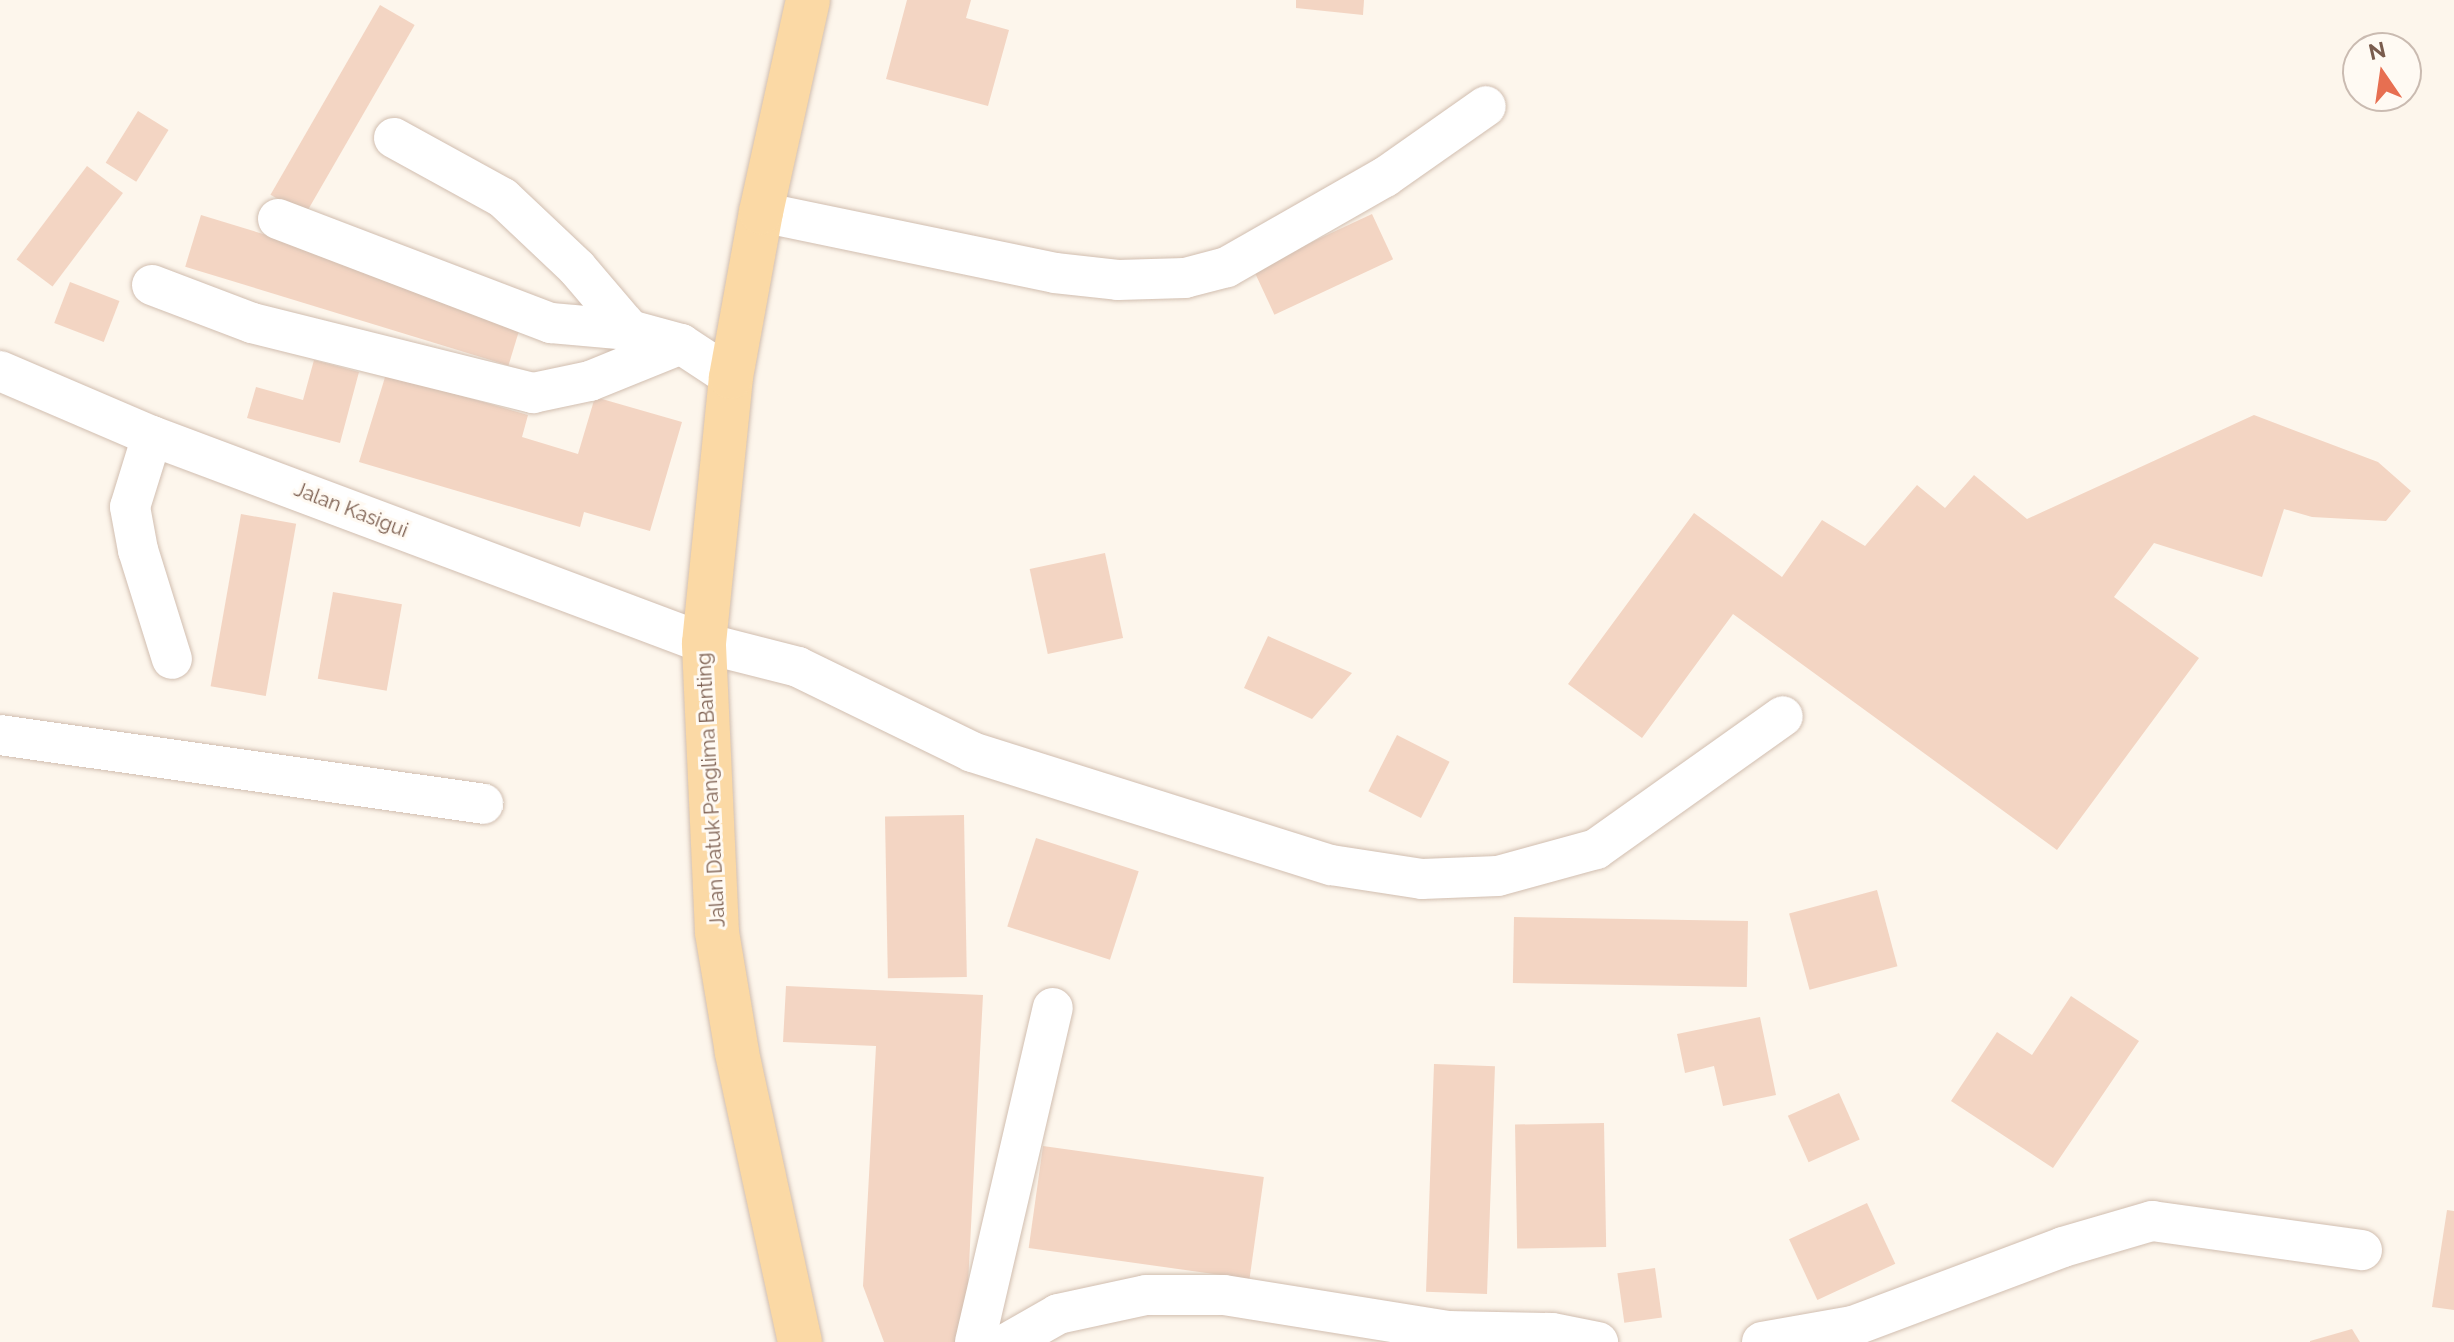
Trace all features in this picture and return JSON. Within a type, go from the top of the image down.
[{"type":"main road","name":"Jalan Datuk Panglima Banting","points":[[800,1342],[737,1052],[717,932],[704,643],[731,377],[761,212],[808,0]]},
{"type":"street","points":[[761,212],[1055,273],[1118,280],[1185,278],[1227,267],[1385,177],[1486,106]]},
{"type":"street","points":[[394,138],[503,198],[577,268],[630,330]]},
{"type":"street","points":[[278,219],[551,323],[630,330],[681,344],[731,377]]},
{"type":"street","points":[[152,285],[252,323],[533,393],[590,381],[681,344]]},
{"type":"street","name":"Jalan Kasigui","points":[[0,371],[152,436],[704,643],[798,667],[972,752],[1331,865],[1422,879],[1498,876],[1596,849],[1783,716]]},
{"type":"street","points":[[152,436],[130,507],[138,550],[172,659]]},
{"type":"street","points":[[0,735],[483,804]]},
{"type":"street","points":[[975,1342],[1053,1008]]},
{"type":"street","points":[[1762,1342],[1853,1326],[2063,1247],[2152,1221],[2362,1250]]},
{"type":"street","points":[[1009,1342],[1058,1314],[1146,1295],[1224,1295],[1448,1331],[1552,1333],[1598,1342]]},
{"type":"building","points":[[907,0],[971,0],[966,18],[1009,30],[988,106],[886,79]]},
{"type":"building","points":[[1296,0],[1364,0],[1363,15],[1296,8]]},
{"type":"building","points":[[380,5],[415,25],[305,215],[270,195]]},
{"type":"building","points":[[138,111],[169,130],[136,182],[106,163]]},
{"type":"building","points":[[87,166],[123,193],[53,287],[17,259]]},
{"type":"building","points":[[1372,214],[1393,259],[1274,315],[1253,269]]},
{"type":"building","points":[[201,215],[524,314],[508,365],[185,267]]},
{"type":"building","points":[[70,282],[119,301],[104,342],[54,323]]},
{"type":"building","points":[[314,360],[359,372],[340,443],[247,418],[256,387],[303,400]]},
{"type":"building","points":[[386,374],[528,415],[522,437],[578,454],[595,397],[682,422],[650,531],[584,512],[580,527],[359,462]]},
{"type":"building","points":[[2254,415],[2378,462],[2411,491],[2386,521],[2312,517],[2284,509],[2262,577],[2154,543],[2114,597],[2199,658],[2057,850],[1733,614],[1642,738],[1568,684],[1694,513],[1782,577],[1822,520],[1865,546],[1917,485],[1945,508],[1974,475],[2027,519]]},
{"type":"building","points":[[241,514],[296,524],[266,696],[211,686]]},
{"type":"building","points":[[1105,553],[1123,638],[1048,654],[1030,569]]},
{"type":"building","points":[[333,592],[402,604],[387,691],[318,679]]},
{"type":"building","points":[[1268,636],[1352,673],[1312,719],[1244,688]]},
{"type":"building","points":[[1397,735],[1450,762],[1421,818],[1368,791]]},
{"type":"building","points":[[964,815],[967,977],[888,978],[885,816]]},
{"type":"building","points":[[1036,838],[1139,871],[1110,960],[1007,926]]},
{"type":"building","points":[[1877,890],[1897,966],[1810,990],[1789,914]]},
{"type":"building","points":[[1514,917],[1748,921],[1747,987],[1513,983]]},
{"type":"building","points":[[786,986],[983,995],[965,1342],[884,1342],[863,1286],[876,1046],[783,1042]]},
{"type":"building","points":[[2071,996],[2139,1041],[2053,1168],[1951,1101],[1997,1032],[2032,1055]]},
{"type":"building","points":[[1760,1017],[1776,1095],[1723,1106],[1714,1066],[1685,1073],[1677,1034]]},
{"type":"building","points":[[1434,1064],[1495,1066],[1487,1294],[1426,1292]]},
{"type":"building","points":[[1839,1093],[1860,1140],[1809,1162],[1788,1116]]},
{"type":"building","points":[[1604,1123],[1606,1247],[1517,1249],[1515,1125]]},
{"type":"building","points":[[1043,1146],[1264,1177],[1249,1279],[1029,1248]]},
{"type":"building","points":[[1867,1203],[1895,1264],[1817,1300],[1789,1239]]},
{"type":"building","points":[[2447,1210],[2454,1211],[2454,1310],[2432,1307]]},
{"type":"building","points":[[1655,1268],[1662,1318],[1624,1323],[1617,1273]]},
{"type":"building","points":[[2352,1329],[2360,1342],[2310,1342],[2310,1341]]}]
